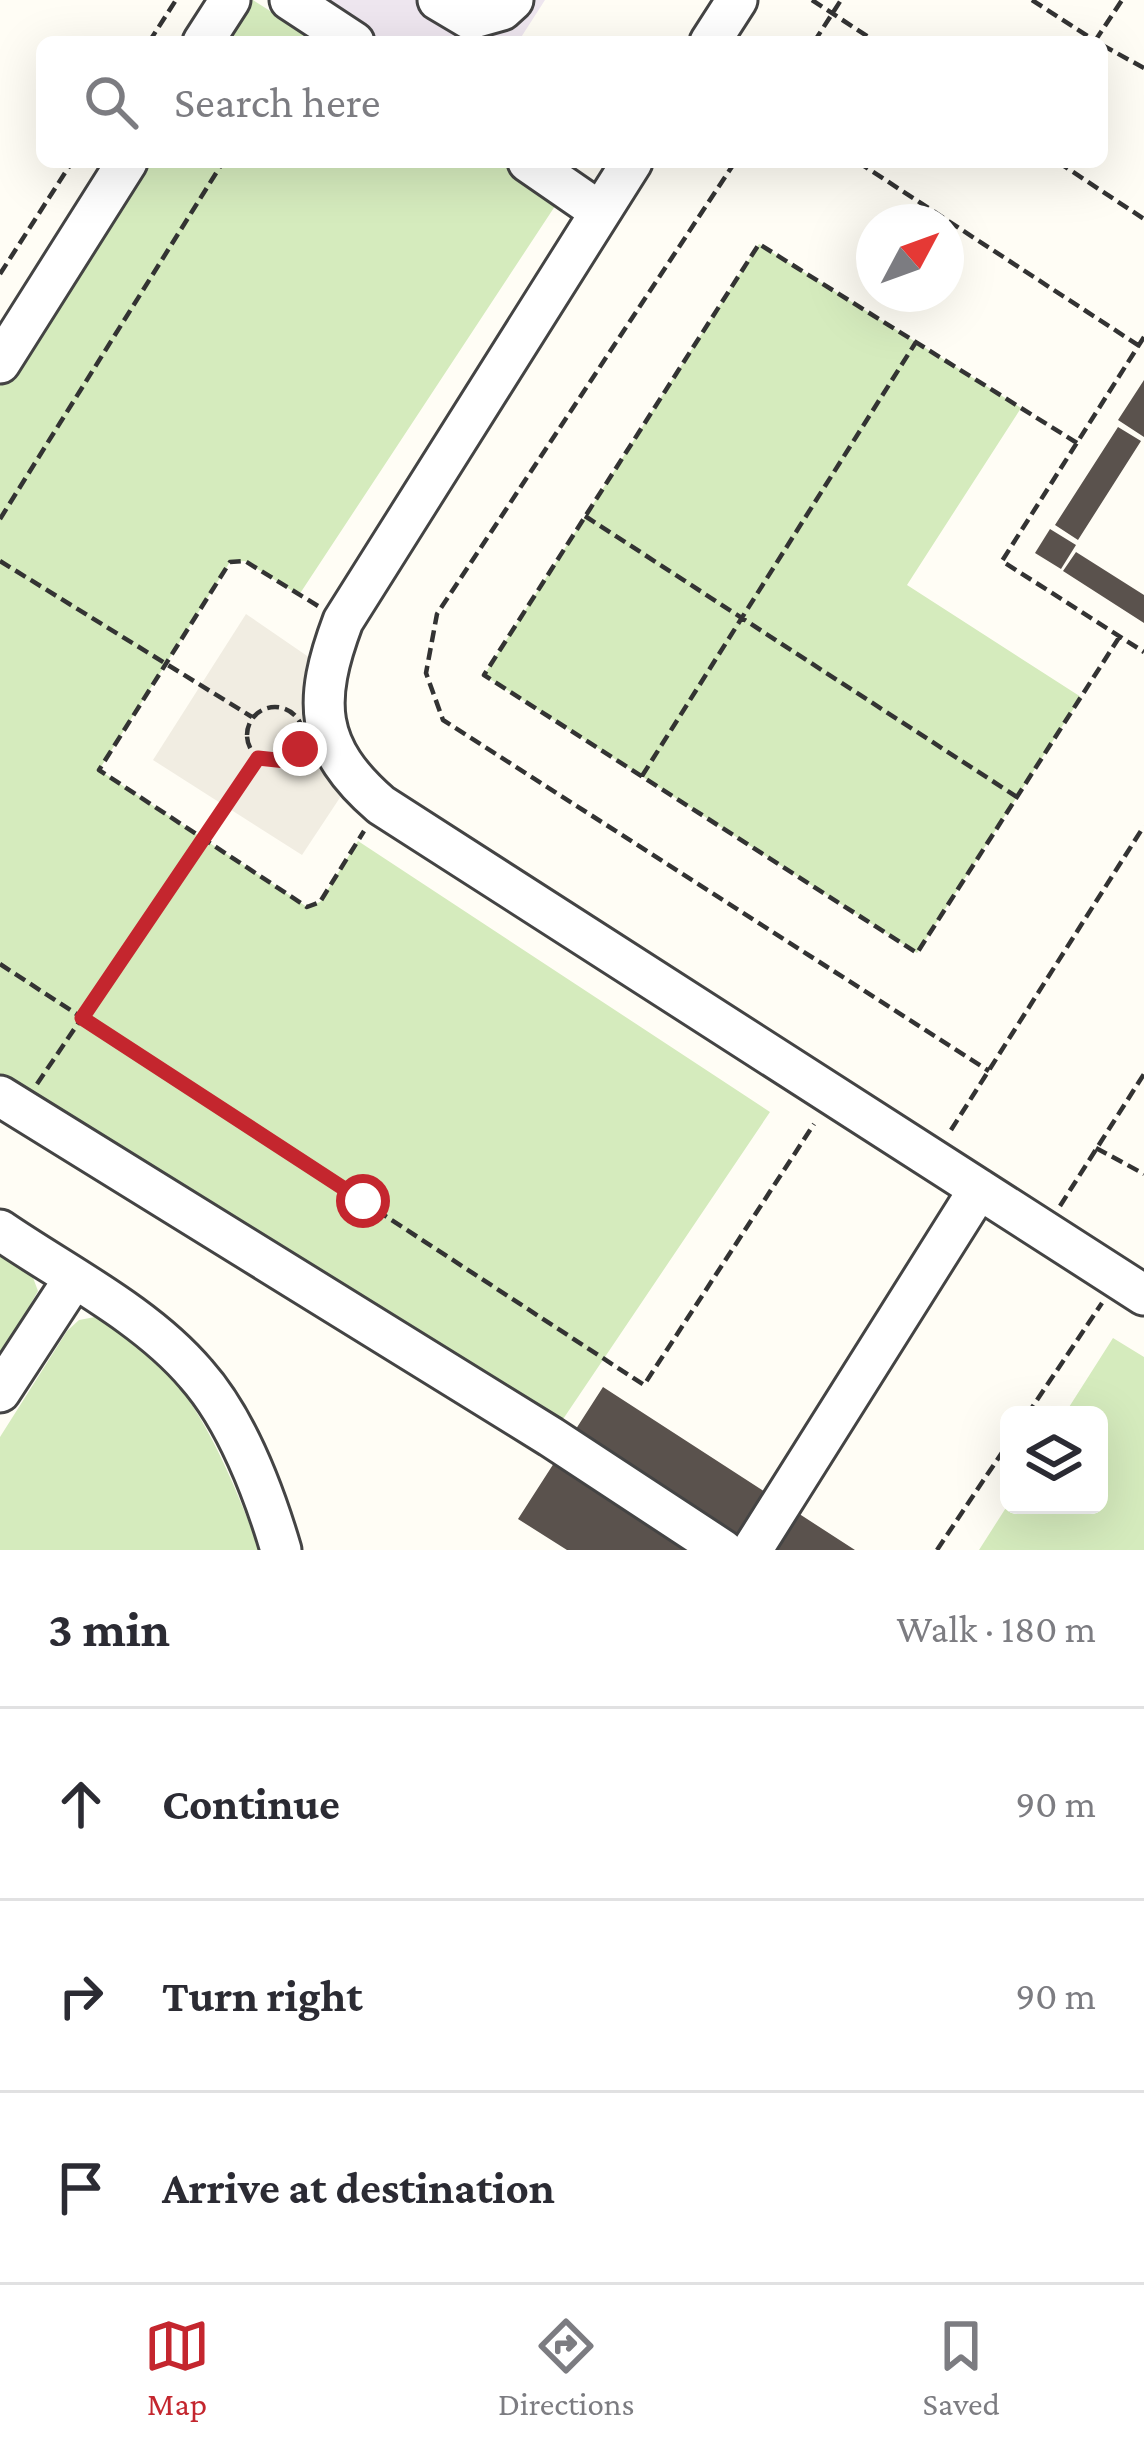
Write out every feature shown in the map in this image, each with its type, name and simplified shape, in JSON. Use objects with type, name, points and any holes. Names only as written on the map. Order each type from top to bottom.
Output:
[{"type":"lane","points":[[207,36],[230,0]]},
{"type":"lane","points":[[290,0],[345,36]]},
{"type":"lane","points":[[438,0],[470,19],[502,10],[513,0]]},
{"type":"lane","points":[[714,36],[737,0]]},
{"type":"lane","points":[[0,363],[123,168]]},
{"type":"lane","points":[[537,168],[599,212]]},
{"type":"lane","points":[[628,168],[344,621],[326,667],[324,719],[344,773],[380,805],[1131,1286]]},
{"type":"lane","points":[[10,1102],[551,1437],[723,1550]]},
{"type":"lane","points":[[752,1550],[979,1190]]},
{"type":"lane","points":[[0,1230],[166,1344],[197,1375],[225,1415],[281,1550]]},
{"type":"lane","points":[[0,1392],[74,1280]]},
{"type":"path","points":[[153,36],[176,0]]},
{"type":"path","points":[[812,0],[867,36]]},
{"type":"path","points":[[818,36],[841,0]]},
{"type":"path","points":[[1031,0],[1088,36]]},
{"type":"path","points":[[1101,36],[1122,0]]},
{"type":"path","points":[[1108,48],[1144,68]]},
{"type":"path","points":[[0,274],[68,168]]},
{"type":"path","points":[[0,519],[219,168]]},
{"type":"path","points":[[731,168],[437,614],[426,673],[443,720],[989,1071]]},
{"type":"path","points":[[867,168],[1141,347]]},
{"type":"path","points":[[1067,168],[1144,219]]},
{"type":"path","points":[[1077,443],[759,244],[484,675],[917,952],[1120,636]]},
{"type":"path","points":[[1144,337],[1002,561],[1144,652]]},
{"type":"path","points":[[642,776],[916,342]]},
{"type":"path","points":[[585,516],[1017,797]]},
{"type":"path","points":[[344,621],[234,559],[164,662],[100,770],[312,907],[380,805]]},
{"type":"path","points":[[0,561],[252,717]]},
{"type":"path","points":[[268,707],[286,708],[303,730],[294,757],[276,763],[258,758],[246,734],[252,717],[268,707]]},
{"type":"path","points":[[10,1102],[82,1018],[258,758]]},
{"type":"path","points":[[932,1160],[1144,826]]},
{"type":"path","points":[[0,964],[644,1385],[832,1096]]},
{"type":"path","points":[[1046,1228],[1144,1074]]},
{"type":"path","points":[[1096,1148],[1144,1174]]},
{"type":"path","points":[[1034,1406],[1131,1286]]},
{"type":"path","points":[[937,1550],[1000,1456]]},
{"type":"shaded area","points":[[321,0],[545,0],[522,36],[376,36]]},
{"type":"shaded area","points":[[246,614],[313,660],[343,793],[302,855],[153,760]]},
{"type":"green space","points":[[230,0],[253,0],[310,36],[207,36]]},
{"type":"green space","points":[[123,168],[515,168],[561,197],[299,595],[245,561],[230,562],[99,770],[307,907],[320,902],[358,841],[770,1112],[551,1437],[0,1085],[0,363]]},
{"type":"green space","points":[[759,244],[856,305],[856,312],[868,312],[1021,408],[907,585],[1081,697],[917,953],[484,675]]},
{"type":"green space","points":[[0,1250],[32,1275],[38,1291],[0,1358]]},
{"type":"green space","points":[[95,1317],[127,1334],[178,1385],[217,1449],[260,1550],[0,1550],[0,1437],[67,1331],[79,1320]]},
{"type":"green space","points":[[1113,1338],[1144,1357],[1144,1550],[979,1550],[1002,1514],[1108,1514],[1108,1406],[1070,1406]]},
{"type":"building","points":[[1144,380],[1144,437],[1118,420]]},
{"type":"building","points":[[1118,427],[1141,441],[1078,540],[1055,525]]},
{"type":"building","points":[[1050,529],[1076,545],[1061,569],[1035,553]]},
{"type":"building","points":[[1076,552],[1144,595],[1144,623],[1063,571]]},
{"type":"building","points":[[603,1387],[855,1550],[567,1550],[518,1519]]},
{"type":"route","points":[[300,749],[286,761],[258,758],[82,1018],[363,1201]]}]
